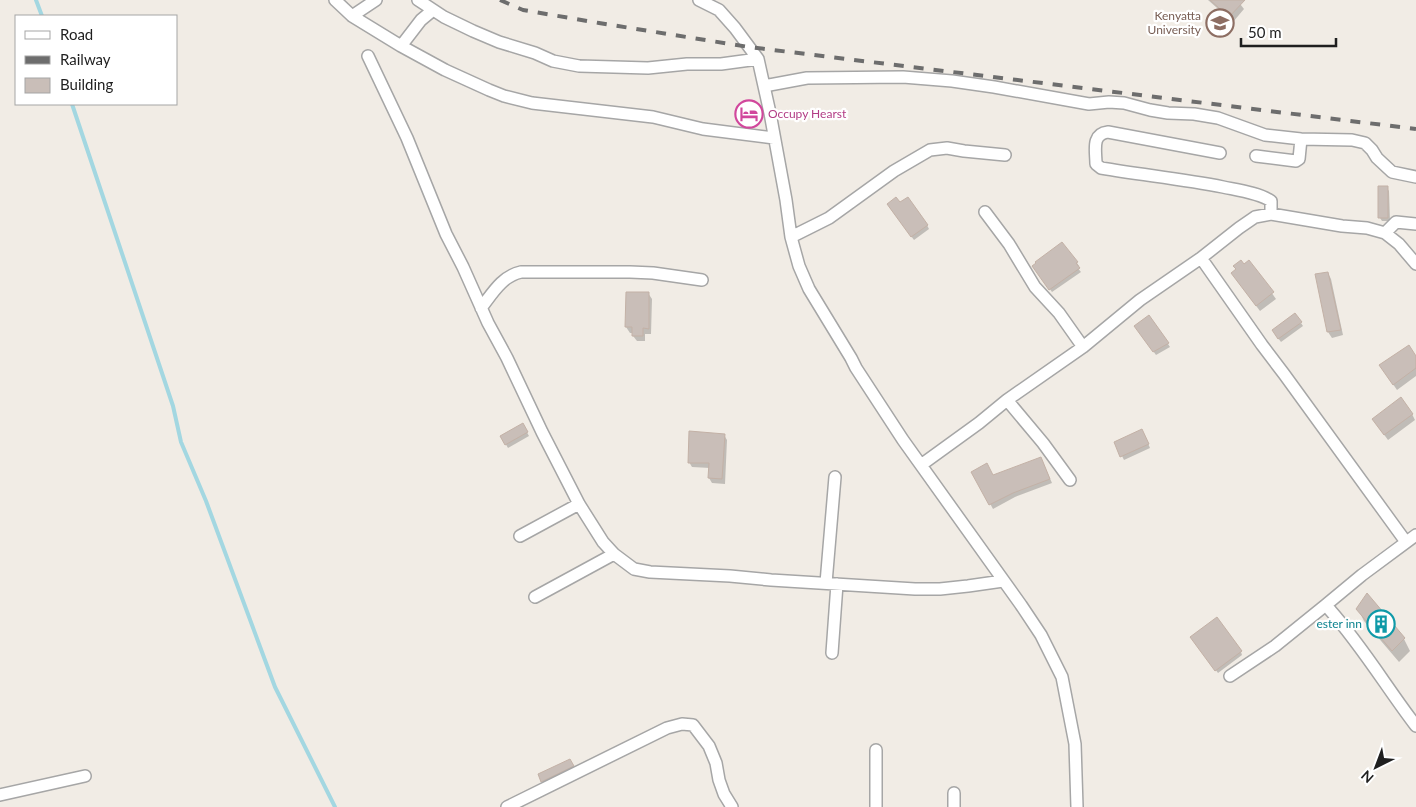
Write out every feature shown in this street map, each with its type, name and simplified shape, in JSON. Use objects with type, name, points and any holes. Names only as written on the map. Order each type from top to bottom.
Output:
[{"type":"street","points":[[335,0],[352,16],[401,46],[445,70],[489,90],[524,101],[653,117],[703,129],[774,138]]},
{"type":"street","points":[[352,16],[376,0]]},
{"type":"street","points":[[418,0],[462,26],[499,42],[535,53],[553,61],[579,66],[648,68],[687,64],[721,64],[758,59]]},
{"type":"street","points":[[699,0],[719,10],[758,59],[786,200],[791,237],[799,266],[809,289],[902,440],[1041,635],[1062,677],[1076,744],[1077,807]]},
{"type":"street","points":[[401,46],[421,20],[433,10]]},
{"type":"street","points":[[368,56],[407,138],[435,209],[542,432],[580,504],[603,542],[614,554],[634,569],[650,572],[915,589],[940,589],[1003,581]]},
{"type":"street","points":[[764,86],[807,78],[903,77],[994,87],[1089,104],[1124,103],[1168,113],[1218,118],[1265,136],[1352,140],[1365,143],[1392,172],[1416,178]]},
{"type":"street","points":[[1220,153],[1108,132],[1101,133],[1096,140],[1096,164],[1101,168],[1244,191],[1271,201],[1271,214]]},
{"type":"street","points":[[1256,156],[1296,161],[1299,159],[1301,139]]},
{"type":"street","points":[[791,237],[829,218],[894,171],[930,150],[947,148],[1005,155]]},
{"type":"street","points":[[985,212],[1009,244],[1036,287],[1059,313],[1083,347]]},
{"type":"street","points":[[921,465],[1007,400],[1083,347],[1140,300],[1201,258],[1255,217],[1271,214],[1342,226],[1367,228],[1385,233],[1399,244],[1416,264]]},
{"type":"street","points":[[1385,233],[1396,222],[1416,224]]},
{"type":"street","points":[[1201,258],[1262,346],[1411,538],[1275,646],[1230,676]]},
{"type":"street","points":[[481,308],[496,288],[512,274],[521,272],[653,273],[702,280]]},
{"type":"street","points":[[1007,400],[1070,480]]},
{"type":"street","points":[[832,653],[831,584],[835,478]]},
{"type":"street","points":[[520,536],[580,504]]},
{"type":"street","points":[[535,597],[614,554]]},
{"type":"street","points":[[1327,604],[1416,726]]},
{"type":"street","points":[[507,807],[667,728],[682,724],[693,725],[709,746],[716,763],[718,780],[732,807]]},
{"type":"street","points":[[876,750],[876,807]]},
{"type":"street","points":[[0,795],[85,776]]},
{"type":"street","points":[[954,793],[954,807]]},
{"type":"building","points":[[1210,0],[1245,0],[1229,17]]},
{"type":"building","points":[[1378,186],[1388,186],[1388,218],[1378,218]]},
{"type":"building","points":[[896,197],[900,202],[908,197],[928,225],[911,237],[887,204]]},
{"type":"building","points":[[1062,242],[1078,262],[1076,263],[1080,268],[1049,290],[1032,266]]},
{"type":"building","points":[[1241,260],[1244,264],[1249,260],[1274,292],[1256,306],[1231,273],[1236,269],[1233,266]]},
{"type":"building","points":[[1328,272],[1341,330],[1327,332],[1315,274]]},
{"type":"building","points":[[626,292],[649,292],[649,329],[643,328],[643,336],[632,336],[632,327],[625,327]]},
{"type":"building","points":[[1295,313],[1302,322],[1278,339],[1272,330]]},
{"type":"building","points":[[1149,315],[1169,343],[1153,352],[1134,326]]},
{"type":"building","points":[[1409,345],[1416,356],[1416,368],[1393,385],[1379,365]]},
{"type":"building","points":[[1401,397],[1413,414],[1384,435],[1372,419]]},
{"type":"building","points":[[523,423],[528,432],[505,445],[500,436]]},
{"type":"building","points":[[1142,429],[1149,444],[1120,457],[1114,442]]},
{"type":"building","points":[[689,431],[725,434],[722,479],[708,478],[709,463],[688,463]]},
{"type":"building","points":[[1041,457],[1050,479],[1013,493],[989,505],[971,472],[987,463],[993,475]]},
{"type":"building","name":"ester inn","points":[[1367,593],[1405,638],[1392,651],[1356,609]]},
{"type":"building","points":[[1217,617],[1242,651],[1215,671],[1190,637]]},
{"type":"building","points":[[570,759],[574,766],[541,782],[538,774]]},
{"type":"waterway","points":[[36,0],[42,15]]},
{"type":"waterway","points":[[72,105],[173,406],[181,442],[206,501],[275,687],[335,807]]},
{"type":"railway","points":[[500,0],[523,10],[749,47],[1416,129]]},
{"type":"place","name":"Kenyatta University","points":[[1220,23]]},
{"type":"place","name":"Occupy Hearst","points":[[749,114]]},
{"type":"place","name":"ester inn","points":[[1381,624]]}]
